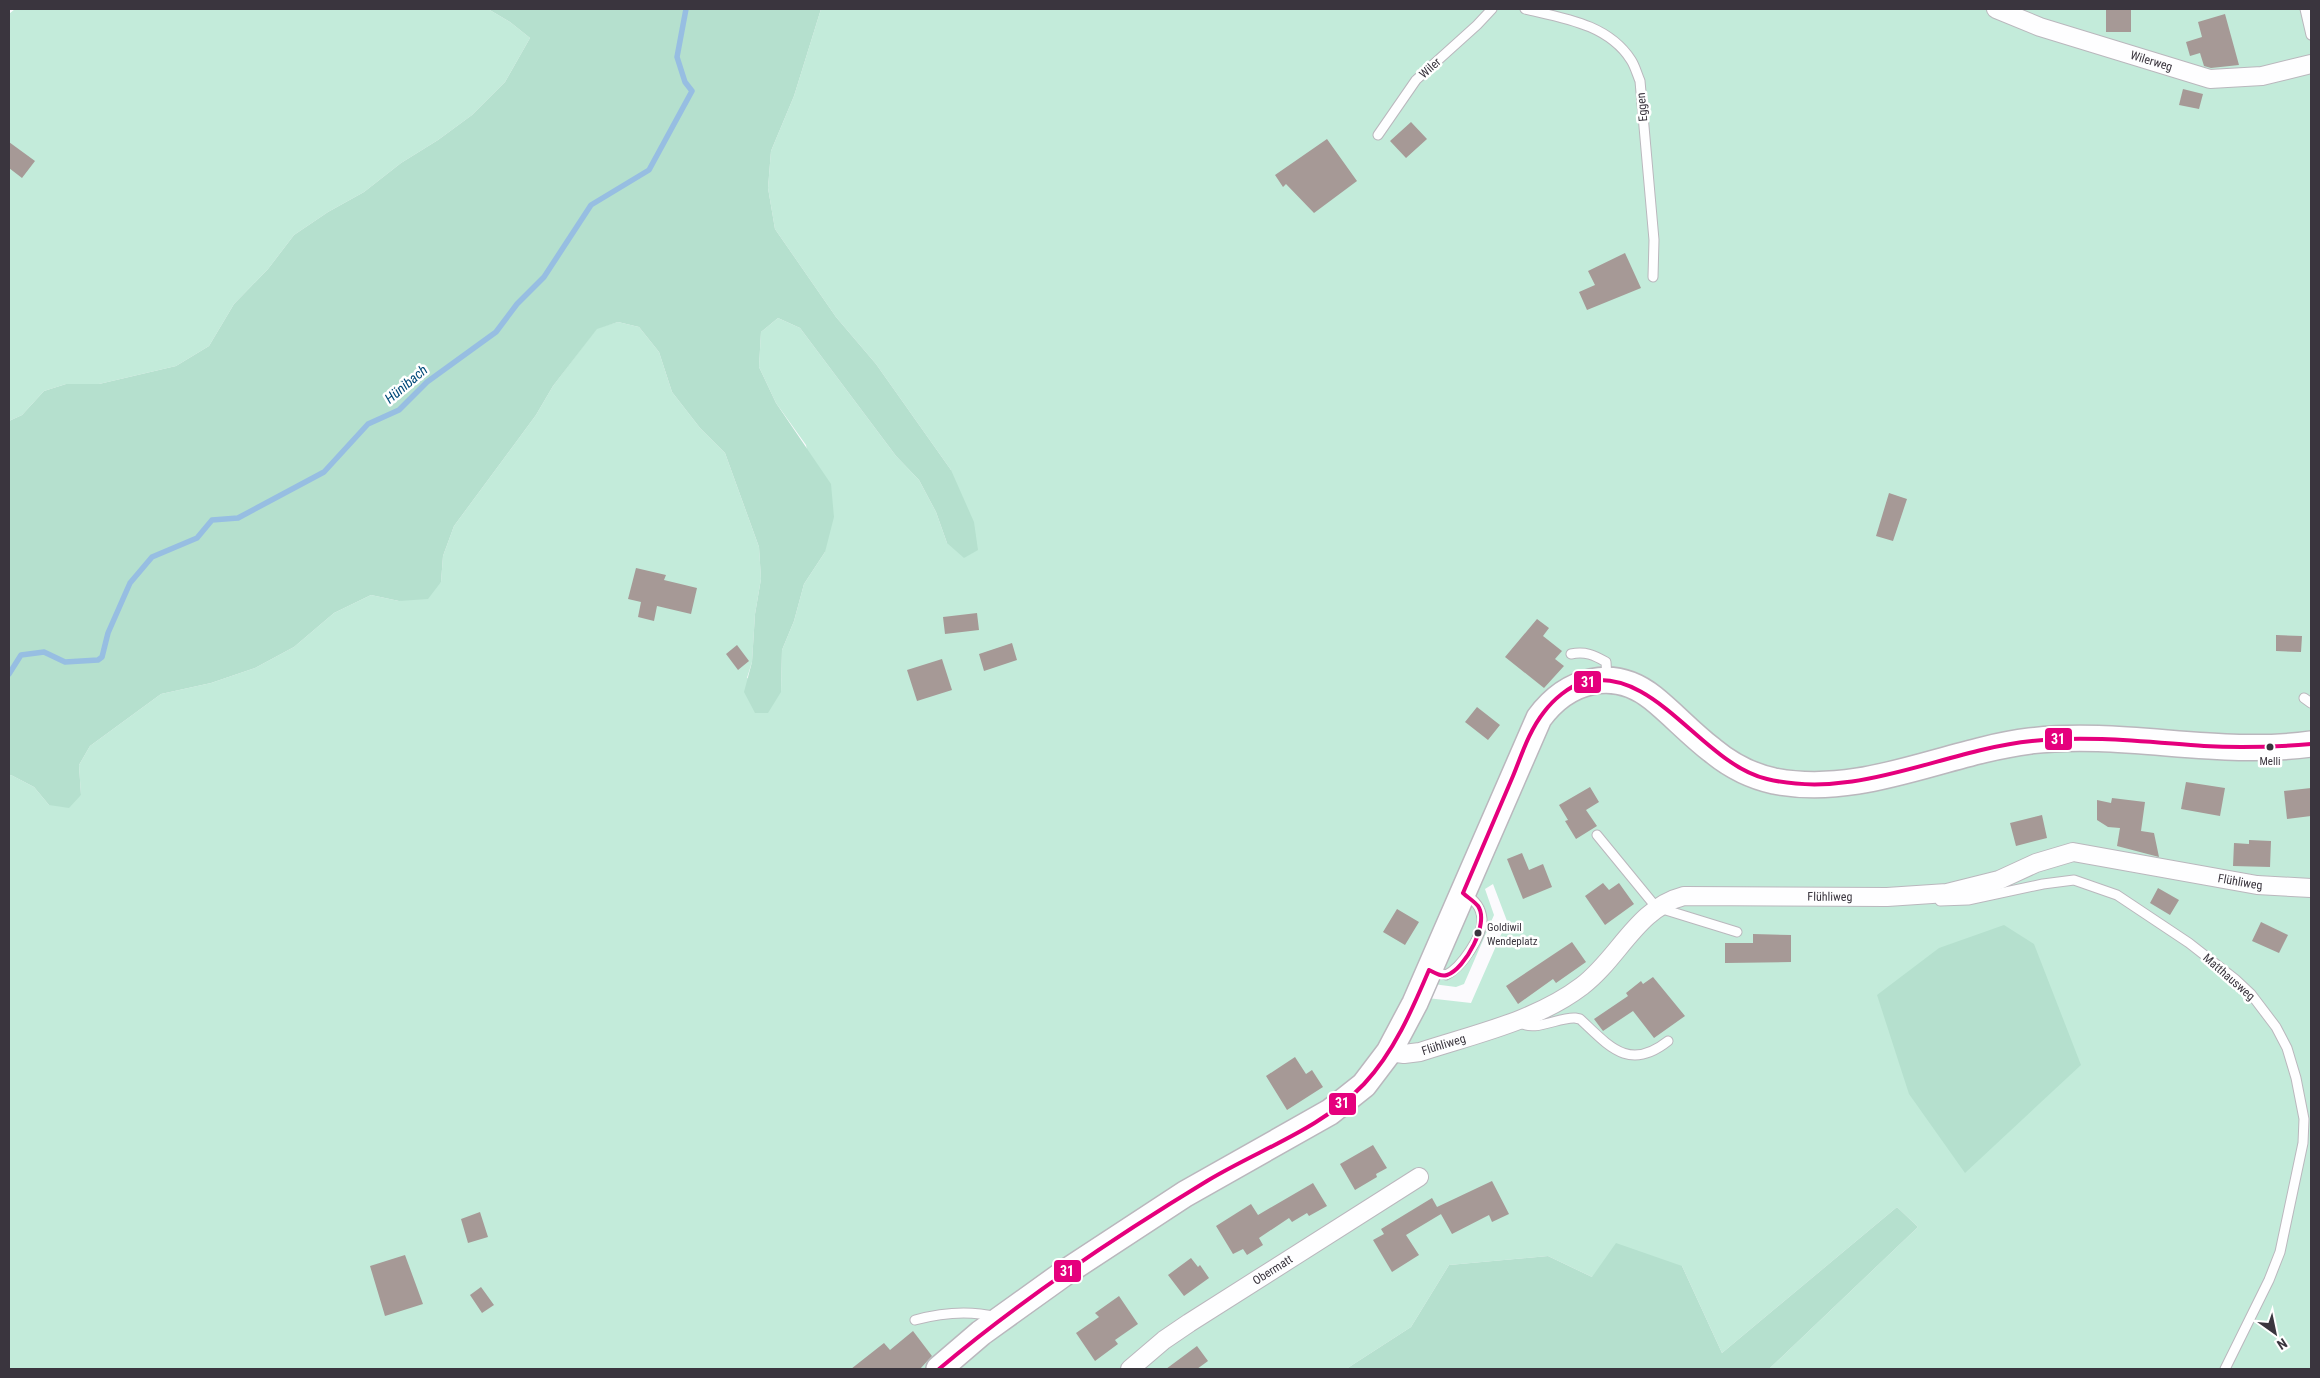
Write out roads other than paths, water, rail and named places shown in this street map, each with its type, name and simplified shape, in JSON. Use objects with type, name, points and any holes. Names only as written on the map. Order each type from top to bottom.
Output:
[{"type":"street","name":"Wilerweg","points":[[1996,9],[2040,27],[2210,79],[2262,76],[2311,64]]},
{"type":"street","points":[[939,1369],[1000,1318],[1066,1272],[1186,1194],[1330,1112],[1364,1085],[1389,1052],[1415,1003],[1539,718],[1554,701],[1585,681],[1607,679],[1620,681],[1652,697],[1710,749],[1729,763],[1763,779],[1790,784],[1817,786],[1849,784],[2031,741],[2092,740],[2247,747],[2311,744]]},
{"type":"street","name":"Flühliweg","points":[[1389,1052],[1404,1054],[1420,1052],[1532,1014],[1583,985],[1656,907],[1675,898],[1695,894],[1922,895],[1961,890],[1999,880],[2036,863],[2073,852],[2257,886],[2311,888]]},
{"type":"street","name":"Obermatt","points":[[1130,1369],[1164,1340],[1189,1323],[1419,1177]]},
{"type":"lane","name":"Wiler","points":[[1378,135],[1416,80],[1492,9]]},
{"type":"lane","name":"Eggen","points":[[1525,9],[1580,22],[1614,39],[1631,60],[1640,81],[1654,240],[1653,277]]},
{"type":"lane","points":[[2305,9],[2311,35]]},
{"type":"lane","points":[[1571,654],[1581,652],[1592,654],[1606,662],[1607,679]]},
{"type":"lane","points":[[1597,835],[1656,907],[1737,932]]},
{"type":"lane","name":"Matthausweg","points":[[1922,895],[1937,901],[1968,900],[2043,884],[2074,880],[2117,895],[2189,943],[2235,979],[2251,994],[2276,1027],[2287,1048],[2296,1078],[2304,1119],[2303,1142],[2291,1211],[2280,1252],[2269,1280],[2225,1369]]},
{"type":"lane","points":[[1517,1020],[1524,1025],[1532,1025],[1574,1018],[1580,1019],[1611,1047],[1634,1056],[1654,1052],[1668,1041]]},
{"type":"lane","points":[[915,1320],[934,1315],[980,1313],[1000,1318]]},
{"type":"waterway","name":"Hünibach","points":[[9,674],[21,655],[44,652],[65,662],[98,660],[102,657],[108,633],[130,583],[152,557],[197,538],[212,520],[238,518],[324,472],[368,424],[399,410],[427,382],[496,332],[517,304],[544,277],[591,205],[649,170],[692,91],[685,82],[677,57],[686,9]]},
{"type":"place","name":"Melli","points":[[2270,747]]},
{"type":"place","name":"Goldiwil Wendeplatz","points":[[1478,933]]}]
